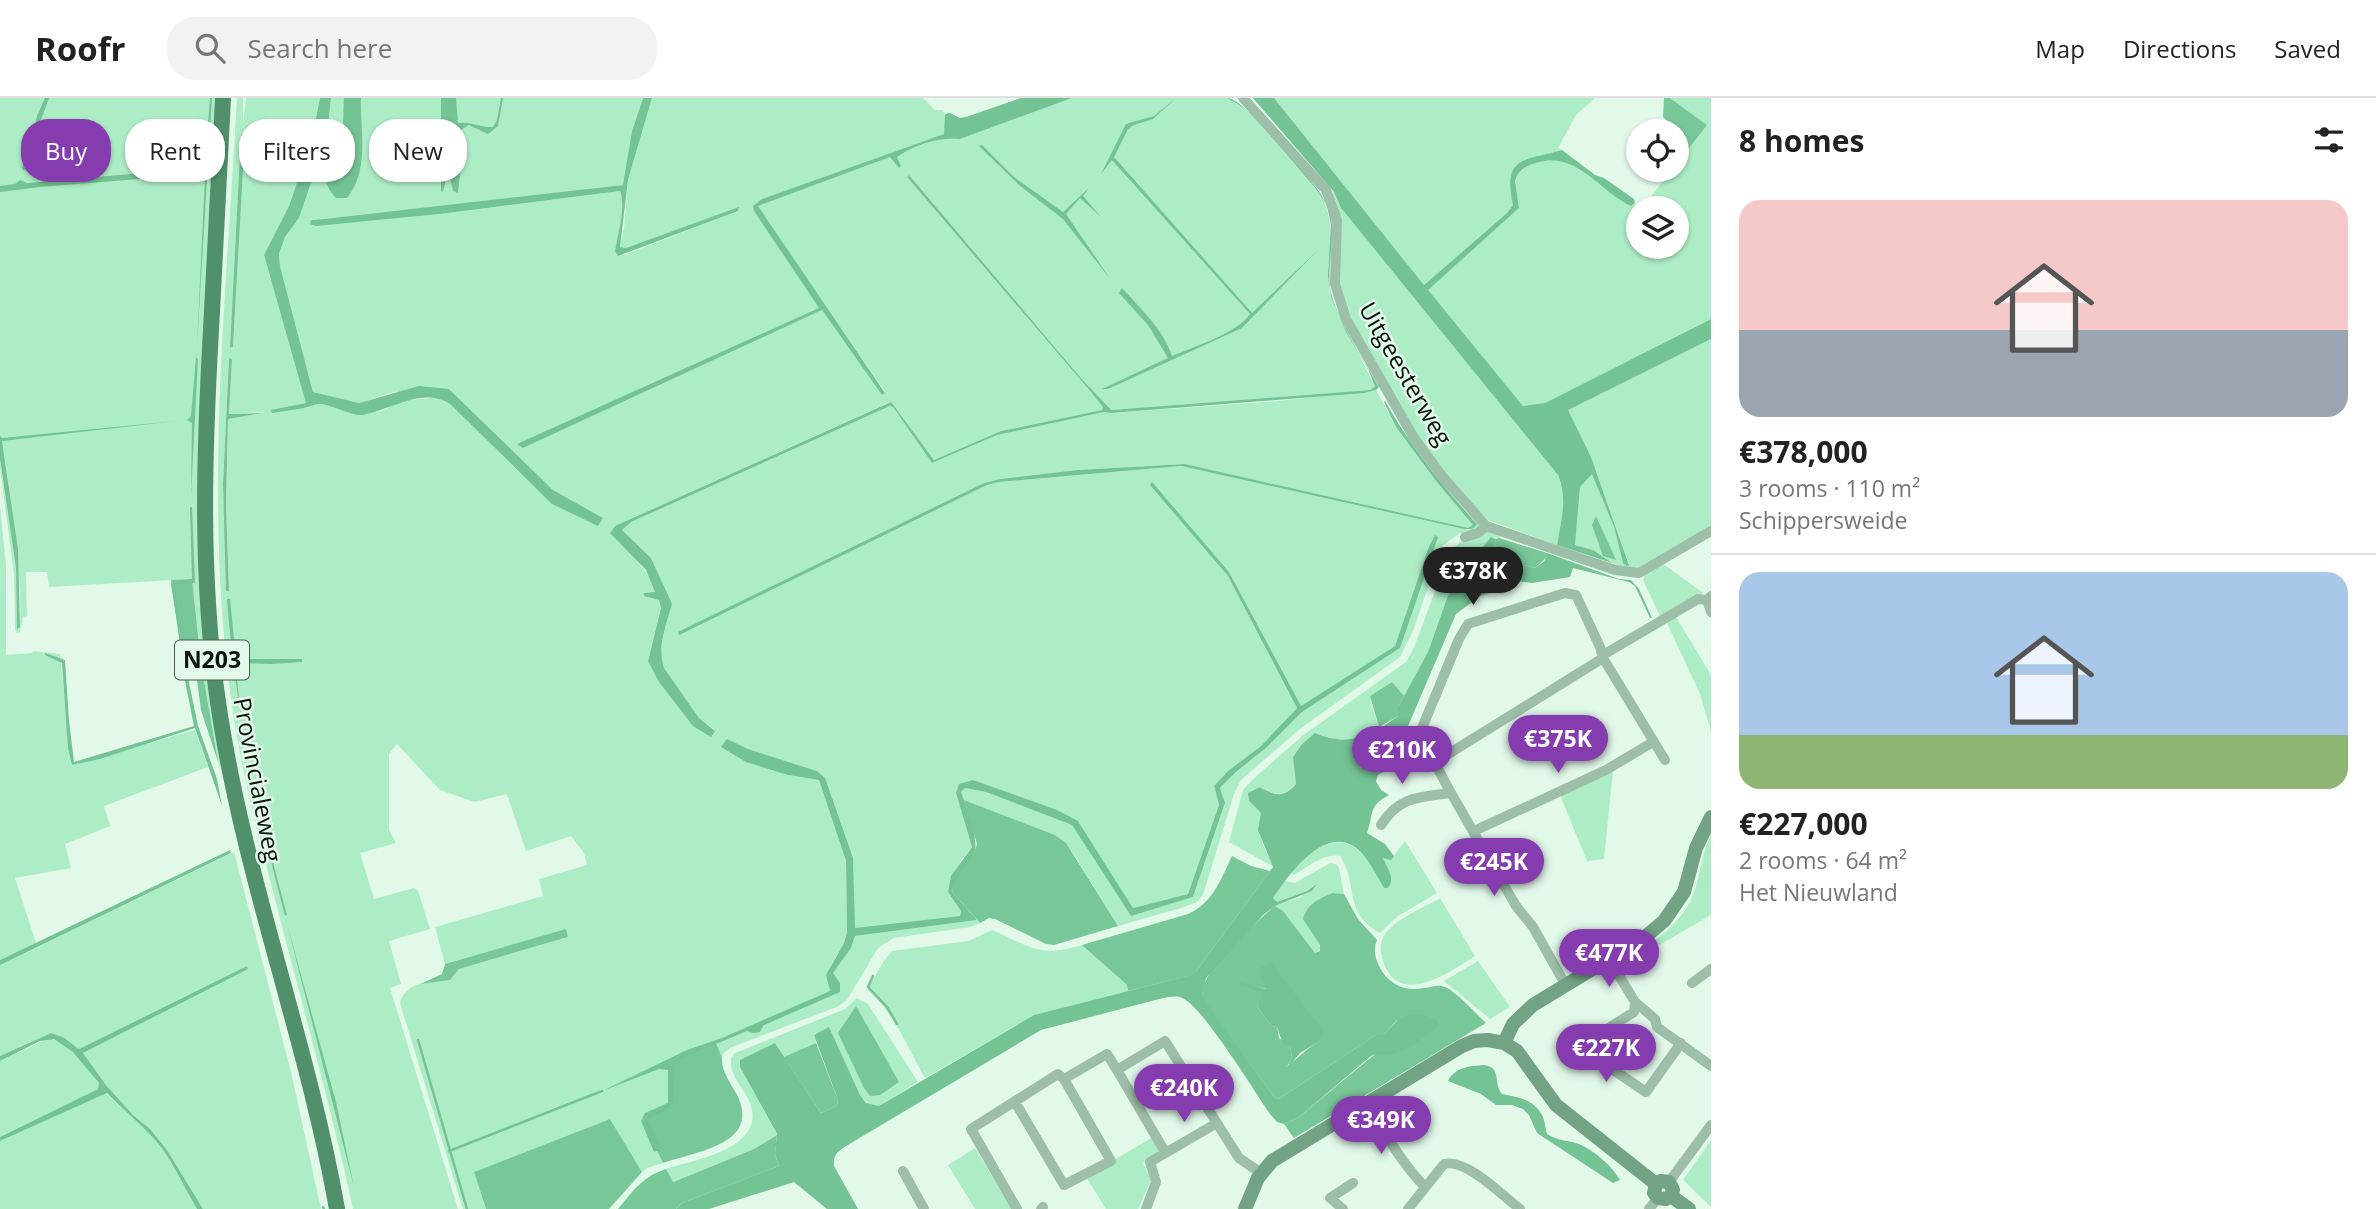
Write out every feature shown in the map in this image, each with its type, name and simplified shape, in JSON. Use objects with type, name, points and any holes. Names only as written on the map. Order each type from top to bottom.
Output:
[{"type":"main road","name":"Provincialeweg","points":[[223,98],[204,454],[205,548],[212,660],[242,831],[316,1115],[337,1209]]},
{"type":"street","name":"Uitgeesterweg","points":[[1244,98],[1326,190],[1337,220],[1335,284],[1346,319],[1414,438],[1442,476],[1486,526],[1615,570],[1639,573],[1711,531]]},
{"type":"street","points":[[1465,537],[1478,533],[1486,526]]},
{"type":"street","points":[[1565,985],[1451,793],[1438,769],[1437,761],[1417,740],[1459,639],[1468,624],[1565,593],[1576,595],[1603,657],[1665,760]]},
{"type":"street","points":[[1437,761],[1698,599],[1709,598],[1711,612]]},
{"type":"street","points":[[1474,831],[1606,770],[1653,741]]},
{"type":"street","points":[[1381,825],[1389,813],[1402,802],[1451,793]]},
{"type":"street","points":[[1504,1043],[1517,1018],[1533,1005],[1651,932],[1675,908],[1687,885],[1699,840],[1711,817]]},
{"type":"street","points":[[1609,959],[1635,1002],[1656,1019],[1657,1027],[1711,1066]]},
{"type":"street","points":[[1692,984],[1711,969]]},
{"type":"street","points":[[1635,1002],[1633,1012],[1588,1041],[1603,1063],[1646,1093],[1681,1043]]},
{"type":"street","points":[[1245,1209],[1261,1173],[1272,1161],[1462,1046],[1482,1040],[1504,1043],[1523,1056],[1550,1098],[1562,1110],[1661,1194],[1689,1209]]},
{"type":"street","points":[[1117,1070],[1165,1041],[1239,1158],[1261,1173]]},
{"type":"street","points":[[1064,1079],[1107,1054],[1165,1152]]},
{"type":"street","points":[[1015,1102],[1064,1185],[1111,1161],[1064,1079],[1058,1074],[971,1129],[1017,1209]]},
{"type":"street","points":[[1367,1104],[1394,1148],[1424,1186]]},
{"type":"street","points":[[1146,1209],[1156,1182],[1150,1162],[1217,1123]]},
{"type":"street","points":[[1661,1194],[1711,1125]]},
{"type":"street","points":[[1408,1209],[1444,1164],[1458,1163],[1520,1209]]},
{"type":"street","points":[[903,1171],[924,1209]]},
{"type":"street","points":[[1343,1209],[1330,1198],[1353,1183]]},
{"type":"shaded area","points":[[0,98],[219,98],[218,119],[125,119],[125,182],[214,182],[203,372],[224,778],[218,762],[201,663],[192,579],[49,587],[47,572],[26,572],[27,616],[23,617],[20,632],[15,630],[14,574],[0,459],[16,568],[17,629],[20,626],[19,577],[7,470],[0,436]]},
{"type":"shaded area","points":[[45,98],[49,98],[41,119],[36,119]]},
{"type":"shaded area","points":[[210,98],[212,98],[211,119],[208,119]]},
{"type":"shaded area","points":[[237,98],[243,98],[243,119],[239,119],[239,173],[230,348],[233,347],[242,182],[297,182],[289,206],[264,255],[307,403],[302,404],[307,408],[315,404],[335,406],[358,415],[382,411],[400,401],[440,397],[517,470],[598,526],[602,518],[553,490],[449,389],[393,392],[359,403],[313,392],[279,254],[285,237],[299,218],[311,182],[355,182],[355,119],[329,119],[331,98],[643,98],[632,131],[624,185],[316,220],[356,222],[440,214],[620,191],[622,213],[615,251],[624,255],[738,211],[739,208],[626,248],[620,247],[628,180],[652,98],[923,98],[935,110],[942,110],[945,114],[945,134],[762,199],[757,206],[890,157],[901,166],[897,157],[911,149],[944,139],[960,139],[1072,98],[1227,98],[1246,109],[1322,197],[1331,230],[1331,297],[1375,387],[1370,390],[1110,410],[909,175],[907,177],[1091,392],[1103,407],[1102,410],[1001,431],[934,460],[890,402],[615,526],[610,533],[642,567],[654,585],[661,607],[648,661],[693,726],[715,730],[699,718],[664,668],[661,659],[662,585],[651,558],[622,530],[631,522],[890,406],[932,463],[997,435],[1104,412],[1279,401],[1376,390],[1396,427],[1436,481],[1474,525],[1468,528],[1185,464],[1078,470],[984,483],[679,633],[987,485],[999,482],[1181,466],[1469,530],[1477,524],[1481,525],[1468,534],[1460,533],[1442,546],[1413,631],[1400,657],[1300,729],[1241,780],[1234,794],[1203,895],[1197,902],[1118,926],[1071,850],[1055,835],[964,800],[961,792],[965,788],[986,792],[1072,825],[1131,916],[1193,897],[1225,804],[1220,788],[1302,712],[1400,648],[1428,550],[1395,646],[1301,707],[1229,572],[1151,485],[1228,576],[1297,708],[1261,746],[1228,771],[1214,786],[1219,805],[1188,894],[1133,908],[1078,821],[973,780],[956,793],[972,847],[961,860],[948,892],[961,911],[960,916],[854,929],[853,858],[817,771],[727,740],[722,747],[788,775],[819,780],[846,861],[847,932],[831,965],[851,948],[855,936],[977,920],[980,923],[970,927],[894,938],[878,948],[847,1000],[837,1007],[732,1047],[722,1058],[716,1044],[668,1107],[643,1120],[663,1163],[642,1172],[610,1119],[474,1172],[486,1209],[463,1209],[400,1003],[407,991],[419,984],[450,980],[459,969],[568,937],[565,930],[445,964],[435,927],[543,896],[539,879],[587,865],[584,853],[571,836],[526,851],[507,794],[475,802],[440,790],[397,744],[389,754],[389,830],[396,843],[360,853],[374,899],[414,888],[418,891],[430,929],[389,941],[401,984],[390,988],[458,1209],[353,1209],[248,790],[234,719],[224,642],[219,565],[219,409]],"holes":[[[757,206],[885,392],[882,395],[822,310],[523,448],[820,308],[754,211]],[[229,358],[232,359],[229,414],[263,413],[228,419],[227,591],[223,484]]]},
{"type":"shaded area","points":[[246,98],[320,98],[316,119],[243,119]]},
{"type":"shaded area","points":[[320,98],[331,98],[329,119],[316,119]]},
{"type":"shaded area","points":[[344,98],[361,98],[359,175],[347,198],[336,198],[326,182],[355,182],[355,119],[343,119]]},
{"type":"shaded area","points":[[441,98],[456,98],[458,119],[441,119]]},
{"type":"shaded area","points":[[503,98],[498,126],[488,134],[467,126],[467,123],[493,127]]},
{"type":"shaded area","points":[[643,98],[652,98],[628,180],[620,247],[626,248],[739,207],[738,211],[618,256],[615,251],[622,212],[620,191],[440,214],[316,226],[310,224],[311,220],[623,185],[632,131]]},
{"type":"shaded area","points":[[1021,98],[1072,98],[960,139],[944,139],[919,146],[897,157],[901,166],[899,168],[890,157],[758,206],[885,393],[882,395],[822,310],[523,448],[517,444],[819,308],[754,211],[753,206],[762,199],[944,134],[945,114],[966,117]]},
{"type":"shaded area","points":[[1176,98],[1153,119],[1128,129],[1114,157],[1252,313],[1317,251],[1242,328],[1108,389],[1102,389],[1168,358],[1148,325],[1119,293],[1122,288],[1157,328],[1172,356],[1226,333],[1250,314],[1112,160],[1101,174],[1126,124],[1154,116]]},
{"type":"shaded area","points":[[1253,98],[1274,98],[1424,285],[1507,213],[1513,205],[1511,177],[1514,169],[1527,159],[1562,150],[1595,175],[1630,196],[1626,196],[1626,203],[1588,175],[1565,163],[1553,160],[1524,168],[1515,181],[1519,208],[1428,290],[1523,406],[1545,403],[1711,319],[1711,339],[1568,410],[1591,457],[1629,565],[1623,563],[1614,527],[1592,474],[1580,487],[1575,545],[1593,550],[1612,563],[1557,545],[1563,501],[1558,475],[1341,208],[1334,192]]},
{"type":"shaded area","points":[[1274,98],[1595,98],[1576,115],[1558,148],[1562,150],[1515,166],[1513,205],[1507,213],[1424,285]]},
{"type":"shaded area","points":[[1664,98],[1670,98],[1707,125],[1689,148],[1689,119],[1663,117]]},
{"type":"shaded area","points":[[1670,98],[1711,98],[1711,319],[1545,403],[1523,406],[1427,290],[1519,208],[1515,182],[1521,171],[1527,166],[1553,160],[1577,168],[1626,203],[1626,259],[1689,259],[1689,196],[1651,196],[1662,182],[1689,182],[1689,148],[1707,125]]},
{"type":"shaded area","points":[[1248,111],[1300,166],[1327,205],[1315,188]]},
{"type":"shaded area","points":[[982,145],[1014,177],[1063,212],[1089,188],[1083,196],[1101,217],[1080,198],[1066,214],[1111,280],[1063,219],[1019,185],[979,146]]},
{"type":"shaded area","points":[[239,173],[239,182],[242,182],[233,347],[230,348]]},
{"type":"shaded area","points":[[125,175],[125,180],[111,181],[111,176]]},
{"type":"shaded area","points":[[909,175],[1111,410],[1370,390],[1375,387],[1337,312],[1379,387],[1376,390],[1104,412],[997,435],[932,463],[890,406],[631,522],[622,530],[651,558],[672,604],[661,652],[664,668],[699,718],[715,731],[711,737],[693,726],[659,682],[648,661],[661,608],[659,600],[644,596],[644,593],[655,592],[646,570],[610,533],[615,526],[891,402],[934,460],[1001,431],[1102,410],[1103,407],[1091,392],[907,177]]},
{"type":"shaded area","points":[[20,180],[27,183],[102,182],[0,192],[0,186],[15,184]]},
{"type":"shaded area","points":[[205,182],[207,182],[197,345]]},
{"type":"shaded area","points":[[297,182],[311,182],[299,218],[285,237],[279,254],[313,392],[359,403],[419,386],[449,389],[553,490],[603,518],[598,526],[552,504],[450,404],[439,399],[406,401],[362,415],[320,404],[272,413],[271,410],[306,403],[264,255],[289,206]]},
{"type":"shaded area","points":[[451,182],[459,182],[458,193],[453,191]]},
{"type":"shaded area","points":[[1334,192],[1341,208],[1558,475],[1563,501],[1557,545],[1488,520],[1456,489],[1413,434],[1345,309],[1337,284],[1331,195]]},
{"type":"shaded area","points":[[1327,205],[1332,222],[1329,276],[1336,308],[1331,297],[1328,276],[1331,225]]},
{"type":"shaded area","points":[[1711,339],[1711,528],[1642,568],[1620,569],[1593,550],[1575,545],[1580,487],[1592,473],[1614,527],[1623,563],[1629,564],[1591,457],[1567,410]]},
{"type":"shaded area","points":[[196,357],[191,495],[192,423],[187,420],[191,416]]},
{"type":"shaded area","points":[[229,358],[232,359],[229,414],[263,413],[228,419],[226,504],[229,591],[226,591],[223,484]]},
{"type":"shaded area","points":[[1385,401],[1428,465],[1477,524],[1475,527],[1464,529],[1181,466],[999,482],[987,485],[679,635],[678,632],[984,483],[1001,479],[1078,470],[1185,464],[1468,528],[1473,525],[1396,427]]},
{"type":"shaded area","points":[[176,421],[2,441],[18,549],[20,627],[17,629],[16,568],[0,459],[0,436],[2,438]]},
{"type":"shaded area","points":[[1152,482],[1229,572],[1301,706],[1395,646],[1428,549],[1435,535],[1438,537],[1400,648],[1302,712],[1220,788],[1225,803],[1193,897],[1131,916],[1072,825],[986,792],[965,788],[961,792],[972,823],[975,848],[971,859],[956,879],[952,892],[977,920],[855,936],[851,948],[833,973],[840,983],[840,992],[764,1025],[760,1032],[747,1031],[675,1061],[673,1103],[668,1109],[648,1119],[662,1149],[654,1152],[641,1121],[645,1113],[668,1103],[668,1070],[659,1069],[602,1091],[687,1050],[722,1038],[830,991],[826,975],[844,943],[847,932],[846,861],[819,780],[788,775],[746,762],[721,747],[727,739],[748,749],[817,771],[825,778],[853,858],[855,928],[960,916],[961,911],[948,892],[951,876],[972,847],[956,793],[959,784],[973,780],[1057,810],[1078,821],[1133,908],[1188,894],[1219,805],[1214,786],[1228,771],[1261,746],[1297,708],[1228,576],[1150,485]]},
{"type":"shaded area","points":[[0,506],[6,565],[6,655],[33,651],[60,654],[72,765],[195,730],[208,767],[104,806],[110,826],[65,844],[71,868],[15,878],[36,943],[0,960]]},
{"type":"shaded area","points":[[190,507],[195,583],[176,584],[175,587],[183,646],[181,648],[171,584],[192,579]]},
{"type":"shaded area","points":[[1596,516],[1616,560],[1603,556],[1592,525]]},
{"type":"shaded area","points":[[1489,529],[1502,535],[1499,538],[1491,537],[1452,584],[1428,652],[1404,696],[1392,682],[1370,702],[1379,727],[1364,736],[1348,739],[1315,733],[1302,744],[1293,757],[1296,784],[1279,794],[1260,787],[1249,801],[1261,813],[1262,843],[1274,867],[1229,842],[1243,790],[1302,736],[1406,662],[1450,551],[1463,540]]},
{"type":"shaded area","points":[[1491,537],[1496,539],[1491,556],[1502,561],[1535,568],[1545,560],[1547,553],[1619,579],[1631,580],[1639,589],[1652,618],[1635,586],[1629,582],[1573,568],[1570,577],[1532,583],[1516,581],[1480,596],[1456,614],[1405,733],[1405,739],[1417,756],[1380,766],[1383,772],[1378,775],[1376,781],[1381,790],[1389,795],[1375,807],[1367,833],[1385,844],[1394,856],[1391,860],[1383,858],[1391,877],[1388,888],[1384,888],[1368,861],[1355,847],[1343,842],[1319,848],[1307,856],[1273,898],[1277,902],[1307,891],[1317,884],[1312,891],[1275,906],[1263,915],[1206,978],[1202,996],[1274,1097],[1279,1099],[1376,1035],[1384,1035],[1402,1018],[1420,1015],[1437,1020],[1439,1026],[1401,1051],[1371,1056],[1299,1117],[1284,1124],[1277,1122],[1270,1114],[1216,1034],[1193,1006],[1179,997],[1163,998],[1041,1030],[843,1148],[835,1156],[834,1166],[858,1209],[827,1209],[794,1182],[709,1209],[676,1209],[682,1203],[779,1166],[775,1154],[777,1134],[740,1067],[740,1060],[775,1043],[821,1113],[837,1106],[838,1100],[814,1035],[829,1027],[860,1095],[866,1103],[879,1106],[1034,1015],[1191,975],[1273,867],[1258,830],[1261,813],[1249,801],[1248,793],[1260,787],[1279,794],[1292,789],[1296,784],[1293,757],[1302,744],[1315,733],[1338,739],[1358,738],[1398,716],[1398,707],[1428,652],[1452,584]]},
{"type":"shaded area","points":[[1496,539],[1547,553],[1547,557],[1535,568],[1496,559],[1491,556]]},
{"type":"shaded area","points":[[1662,563],[1703,593],[1664,617],[1660,616],[1643,580],[1645,575]]},
{"type":"shaded area","points":[[192,579],[201,663],[218,762],[201,710],[195,666],[191,658],[181,651],[171,580]]},
{"type":"shaded area","points":[[227,599],[230,599],[236,659],[302,659],[302,662],[236,664],[243,727],[235,679]]},
{"type":"shaded area","points":[[1676,617],[1711,675],[1711,731],[1700,694],[1667,623]]},
{"type":"shaded area","points":[[45,653],[65,660],[74,762],[194,726],[182,664],[185,663],[198,726],[217,779],[222,806],[195,728],[100,759],[72,765],[68,748],[62,663]]},
{"type":"shaded area","points":[[1392,682],[1404,696],[1398,707],[1398,716],[1379,727],[1370,696]]},
{"type":"shaded area","points":[[251,769],[287,915],[285,916],[265,837]]},
{"type":"shaded area","points":[[1613,771],[1604,859],[1587,861],[1560,795]]},
{"type":"shaded area","points":[[964,800],[1055,835],[1066,843],[1118,926],[1054,945],[1046,944],[995,919],[989,918],[980,923],[952,892],[955,877],[974,853],[977,844]]},
{"type":"shaded area","points":[[1711,834],[1711,915],[1642,955],[1641,952],[1667,931],[1687,907]]},
{"type":"shaded area","points":[[1405,841],[1437,893],[1398,916],[1380,933],[1360,916],[1346,866],[1340,856],[1321,859],[1294,875],[1290,873],[1319,848],[1337,842],[1345,843],[1363,855],[1384,888],[1383,857],[1391,859]]},
{"type":"shaded area","points":[[230,850],[231,853],[0,965],[0,960]]},
{"type":"shaded area","points":[[234,852],[291,1072],[321,1209],[203,1209],[167,1150],[106,1085],[83,1053],[247,969],[247,966],[79,1049],[63,1037],[51,1033],[0,1056],[0,965]]},
{"type":"shaded area","points":[[1232,856],[1251,866],[1270,871],[1192,975],[1128,991],[1127,985],[1082,945],[1197,909],[1215,890]]},
{"type":"shaded area","points":[[1330,863],[1339,868],[1344,894],[1333,893],[1320,950],[1315,953],[1283,911],[1275,906],[1301,897],[1314,886],[1277,902],[1272,898],[1285,881],[1295,883]]},
{"type":"shaded area","points":[[1333,893],[1344,894],[1358,919],[1377,940],[1376,959],[1387,978],[1403,988],[1445,987],[1486,1023],[1294,1138],[1284,1124],[1299,1117],[1375,1054],[1398,1019],[1384,1035],[1376,1035],[1279,1099],[1274,1097],[1202,997],[1203,990],[1211,972],[1227,952],[1275,906],[1283,911],[1315,953],[1320,951],[1320,945],[1303,919],[1319,899]],"holes":[[[1239,983],[1267,989],[1320,1041],[1287,1067],[1292,1057],[1290,1046],[1279,1038],[1277,1027],[1271,1026],[1257,1006],[1263,992]]]},
{"type":"shaded area","points":[[1440,898],[1475,956],[1439,977],[1412,985],[1400,983],[1390,975],[1383,961],[1383,937],[1403,918]]},
{"type":"shaded area","points":[[287,924],[336,1102],[354,1187]]},
{"type":"shaded area","points":[[566,929],[568,937],[459,969],[450,980],[420,984],[442,974],[445,964]]},
{"type":"shaded area","points":[[992,930],[1036,949],[1055,951],[1082,945],[1127,985],[1128,991],[1034,1015],[925,1078],[893,1019],[867,990],[892,951],[969,941]]},
{"type":"shaded area","points":[[1478,961],[1510,1007],[1490,1019],[1444,981]]},
{"type":"shaded area","points":[[1271,962],[1324,1032],[1320,1041],[1300,1053],[1286,1070],[1292,1057],[1290,1046],[1283,1044],[1277,1027],[1271,1026],[1257,1006],[1262,992],[1239,985],[1239,982],[1266,989],[1258,972],[1261,967]]},
{"type":"shaded area","points":[[247,966],[248,969],[83,1053],[106,1085],[167,1150],[203,1209],[197,1209],[161,1147],[107,1093],[0,1141],[0,1137],[98,1089],[99,1083],[73,1052],[54,1039],[40,1041],[0,1061],[0,1056],[51,1033],[63,1037],[79,1049]]},
{"type":"shaded area","points":[[857,998],[868,1004],[918,1082],[879,1106],[873,1105],[860,1095],[829,1028],[814,1035],[816,1043],[784,1057],[775,1044],[740,1060],[740,1067],[777,1135],[754,1149],[672,1182],[666,1169],[722,1151],[745,1135],[751,1124],[750,1104],[731,1066],[731,1058],[735,1053],[845,1009]]},
{"type":"shaded area","points":[[856,1006],[899,1082],[880,1095],[870,1096],[864,1088],[838,1033]]},
{"type":"shaded area","points":[[47,1039],[63,1043],[70,1048],[99,1083],[98,1089],[0,1137],[0,1061]]},
{"type":"shaded area","points":[[716,1043],[724,1072],[742,1110],[741,1124],[734,1134],[722,1143],[663,1163],[642,1119],[668,1106],[670,1062]]},
{"type":"shaded area","points":[[816,1043],[838,1100],[837,1106],[821,1113],[784,1057]]},
{"type":"shaded area","points":[[1490,1066],[1495,1072],[1502,1094],[1525,1100],[1540,1111],[1547,1134],[1579,1144],[1591,1151],[1608,1164],[1620,1180],[1613,1183],[1537,1133],[1529,1115],[1523,1109],[1512,1105],[1496,1105],[1481,1094],[1448,1081],[1459,1070]]},
{"type":"shaded area","points":[[106,1093],[161,1147],[197,1209],[0,1209],[0,1141]]},
{"type":"shaded area","points":[[610,1119],[642,1172],[609,1209],[486,1209],[474,1172]]},
{"type":"shaded area","points":[[777,1135],[775,1154],[779,1166],[682,1203],[676,1209],[618,1209],[639,1185],[658,1172],[666,1169],[673,1182],[754,1149]]},
{"type":"shaded area","points":[[1151,1138],[1160,1152],[1143,1163],[1151,1180],[1138,1209],[1106,1209],[1086,1177]]},
{"type":"shaded area","points":[[1711,1140],[1711,1207],[1683,1180]]},
{"type":"shaded area","points":[[975,1148],[1012,1209],[975,1209],[948,1165]]},
{"type":"waterway","points":[[873,976],[868,987],[887,1007],[897,1024]]},
{"type":"waterway","points":[[418,1040],[467,1209]]},
{"type":"waterway","points":[[449,1151],[602,1091]]}]
